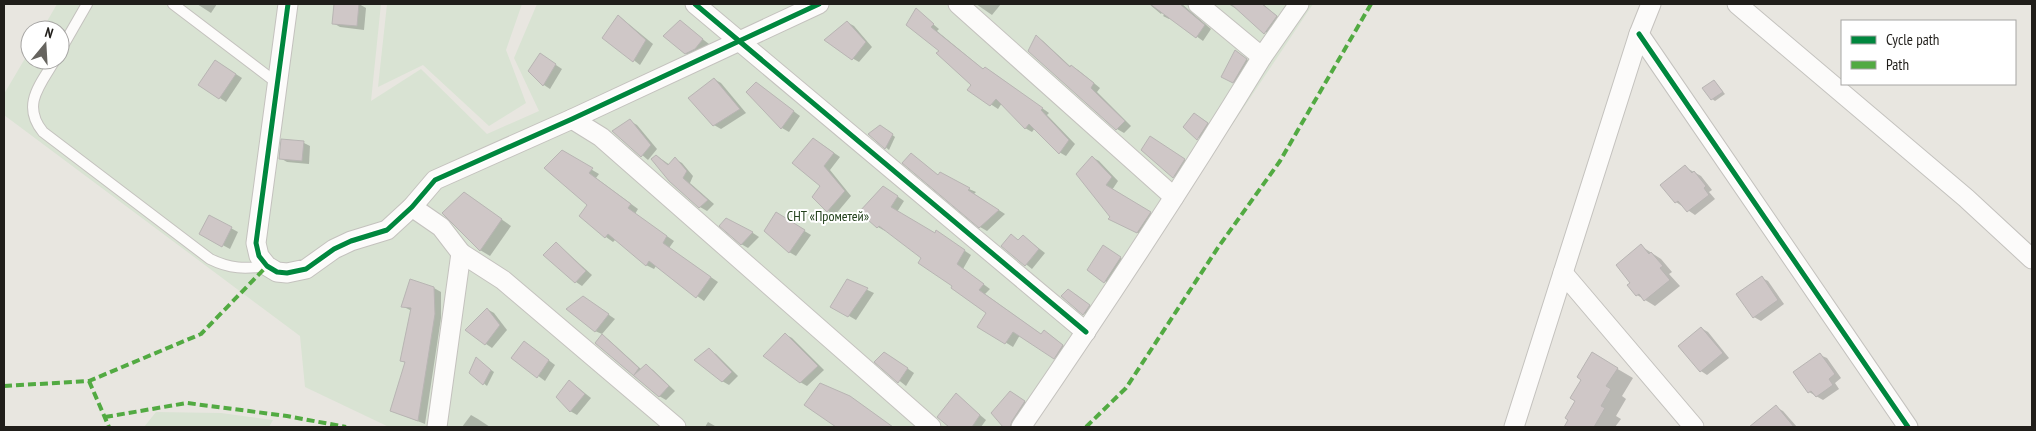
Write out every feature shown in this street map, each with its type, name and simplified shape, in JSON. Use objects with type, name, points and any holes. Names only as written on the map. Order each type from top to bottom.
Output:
[{"type":"street","points":[[288,4],[256,243],[259,256],[267,266],[277,272],[287,273],[306,269],[334,249],[351,241],[387,230],[412,207],[435,180],[820,4]]},
{"type":"street","points":[[695,4],[1086,332]]},
{"type":"street","points":[[958,4],[1174,197]]},
{"type":"street","points":[[1198,4],[1262,57]]},
{"type":"street","points":[[1021,427],[1086,332],[1262,57],[1299,4]]},
{"type":"street","points":[[1514,427],[1639,34],[1651,4]]},
{"type":"street","points":[[1737,4],[1966,198],[2032,259]]},
{"type":"street","points":[[1639,34],[1908,427]]},
{"type":"street","points":[[572,119],[601,137],[931,427]]},
{"type":"street","points":[[412,207],[441,227],[460,253],[504,280],[676,427]]},
{"type":"street","points":[[437,427],[460,253]]},
{"type":"street","points":[[1563,273],[1694,427]]},
{"type":"lane","points":[[70,34],[87,4]]},
{"type":"lane","points":[[174,4],[277,83]]},
{"type":"lane","points":[[49,70],[33,99],[33,117],[43,132],[210,259],[233,268],[247,269],[267,266]]},
{"type":"green space","name":"СНТ «Прометей»","points":[[57,4],[381,4],[371,101],[421,69],[487,134],[539,111],[514,58],[537,4],[1313,4],[1030,427],[389,427],[305,387],[300,336],[4,115],[4,94],[20,67],[20,70],[70,70],[70,20],[48,20]]},
{"type":"green space","points":[[387,4],[522,4],[506,50],[526,103],[489,126],[423,65],[378,87]]},
{"type":"green space","points":[[156,412],[221,413],[273,420],[269,427],[144,427]]},
{"type":"building","points":[[334,4],[359,4],[357,26],[332,24]]},
{"type":"building","points":[[1150,4],[1180,4],[1205,25],[1196,38]]},
{"type":"building","points":[[1231,4],[1262,4],[1277,16],[1264,34]]},
{"type":"building","points":[[916,8],[934,24],[931,27],[983,69],[985,67],[1043,108],[1041,110],[1069,140],[1059,154],[1029,124],[1025,129],[996,99],[990,106],[967,90],[971,85],[936,53],[939,51],[906,25]]},
{"type":"building","points":[[618,15],[646,40],[633,62],[602,38]]},
{"type":"building","points":[[680,20],[703,39],[695,49],[685,54],[663,36]]},
{"type":"building","points":[[847,21],[866,42],[852,60],[824,40]]},
{"type":"building","points":[[1036,35],[1070,67],[1071,65],[1094,83],[1091,88],[1125,121],[1116,130],[1028,51]]},
{"type":"building","points":[[1235,50],[1247,59],[1233,83],[1221,77]]},
{"type":"building","points":[[540,53],[556,64],[543,86],[528,71]]},
{"type":"building","points":[[215,60],[236,74],[219,99],[198,85]]},
{"type":"building","points":[[714,78],[740,109],[713,126],[688,98]]},
{"type":"building","points":[[1714,80],[1723,92],[1711,100],[1702,88]]},
{"type":"building","points":[[756,82],[794,111],[781,129],[746,92]]},
{"type":"building","points":[[1194,113],[1208,123],[1197,140],[1183,127]]},
{"type":"building","points":[[630,119],[651,145],[641,157],[612,131]]},
{"type":"building","points":[[880,125],[893,134],[885,149],[868,134]]},
{"type":"building","points":[[1150,136],[1185,159],[1173,178],[1141,150]]},
{"type":"building","points":[[813,138],[834,153],[824,166],[845,191],[827,212],[812,197],[820,186],[792,163]]},
{"type":"building","points":[[281,139],[304,141],[302,161],[279,159]]},
{"type":"building","points":[[562,150],[593,168],[589,173],[631,204],[628,208],[667,236],[663,243],[711,277],[696,298],[649,261],[646,266],[608,234],[605,238],[579,216],[587,205],[544,168]]},
{"type":"building","points":[[911,153],[938,175],[940,172],[970,188],[968,190],[999,210],[979,228],[902,163]]},
{"type":"building","points":[[656,155],[668,165],[675,157],[687,171],[683,178],[708,200],[699,208],[669,181],[651,159]]},
{"type":"building","points":[[1092,156],[1112,177],[1106,185],[1151,212],[1137,233],[1108,219],[1110,217],[1076,174]]},
{"type":"building","points":[[1685,165],[1692,173],[1694,171],[1706,186],[1704,188],[1709,195],[1687,212],[1678,201],[1675,203],[1660,185]]},
{"type":"building","points":[[883,186],[898,196],[891,207],[935,233],[936,230],[965,250],[957,264],[984,284],[979,290],[1041,334],[1044,330],[1063,345],[1054,359],[1013,332],[1005,344],[977,327],[986,313],[951,288],[952,286],[918,263],[921,258],[879,226],[877,228],[859,212]]},
{"type":"building","points":[[464,192],[502,219],[480,251],[442,213]]},
{"type":"building","points":[[776,212],[805,230],[789,253],[764,231]]},
{"type":"building","points":[[209,215],[232,227],[222,247],[199,234]]},
{"type":"building","points":[[726,218],[753,232],[741,245],[719,226]]},
{"type":"building","points":[[1011,234],[1018,240],[1023,235],[1039,249],[1025,266],[1001,246]]},
{"type":"building","points":[[556,242],[586,271],[575,283],[543,255]]},
{"type":"building","points":[[1641,244],[1663,266],[1660,268],[1670,280],[1644,301],[1639,294],[1636,296],[1627,285],[1630,283],[1616,265]]},
{"type":"building","points":[[1103,245],[1121,257],[1104,283],[1087,270]]},
{"type":"building","points":[[1762,276],[1778,300],[1753,318],[1736,294]]},
{"type":"building","points":[[410,279],[434,287],[435,314],[418,421],[390,411],[405,362],[400,361],[411,308],[401,307]]},
{"type":"building","points":[[847,279],[868,288],[848,317],[830,307]]},
{"type":"building","points":[[1068,289],[1090,305],[1083,315],[1061,296]]},
{"type":"building","points":[[583,296],[609,314],[595,332],[566,309]]},
{"type":"building","points":[[487,308],[500,325],[485,345],[465,330]]},
{"type":"building","points":[[1701,327],[1723,353],[1700,372],[1678,346]]},
{"type":"building","points":[[785,333],[818,366],[800,383],[763,356]]},
{"type":"building","points":[[602,334],[639,368],[634,375],[646,364],[669,386],[659,397],[595,343]]},
{"type":"building","points":[[524,341],[549,360],[537,378],[511,358]]},
{"type":"building","points":[[709,348],[732,372],[722,382],[694,360]]},
{"type":"building","points":[[884,352],[908,368],[898,383],[874,362]]},
{"type":"building","points":[[1592,352],[1618,368],[1606,386],[1611,389],[1601,406],[1605,408],[1594,427],[1564,427],[1568,420],[1565,418],[1575,401],[1570,398],[1581,380],[1577,377]]},
{"type":"building","points":[[1820,353],[1835,374],[1829,379],[1833,385],[1816,397],[1811,391],[1808,393],[1793,372]]},
{"type":"building","points":[[476,357],[491,370],[483,385],[469,373]]},
{"type":"building","points":[[569,380],[585,394],[570,412],[556,397]]},
{"type":"building","points":[[820,383],[850,396],[893,427],[836,427],[804,405]]},
{"type":"building","points":[[1010,391],[1025,401],[1010,427],[1003,427],[991,413]]},
{"type":"building","points":[[956,393],[980,415],[972,427],[949,427],[937,417]]},
{"type":"building","points":[[1776,405],[1794,427],[1749,427]]},
{"type":"marked path","points":[[1086,427],[1126,388],[1219,246],[1280,161],[1371,4]]},
{"type":"marked path","points":[[4,386],[89,381],[201,334],[267,266]]},
{"type":"marked path","points":[[89,381],[109,427]]},
{"type":"marked path","points":[[105,417],[187,403],[287,416],[346,427]]},
{"type":"cycle path","points":[[288,4],[256,243],[259,256],[267,266],[277,272],[287,273],[306,269],[334,249],[351,241],[387,230],[412,207],[435,180],[572,119],[819,4]]},
{"type":"cycle path","points":[[695,4],[1086,332]]},
{"type":"cycle path","points":[[1639,34],[1908,427]]}]
